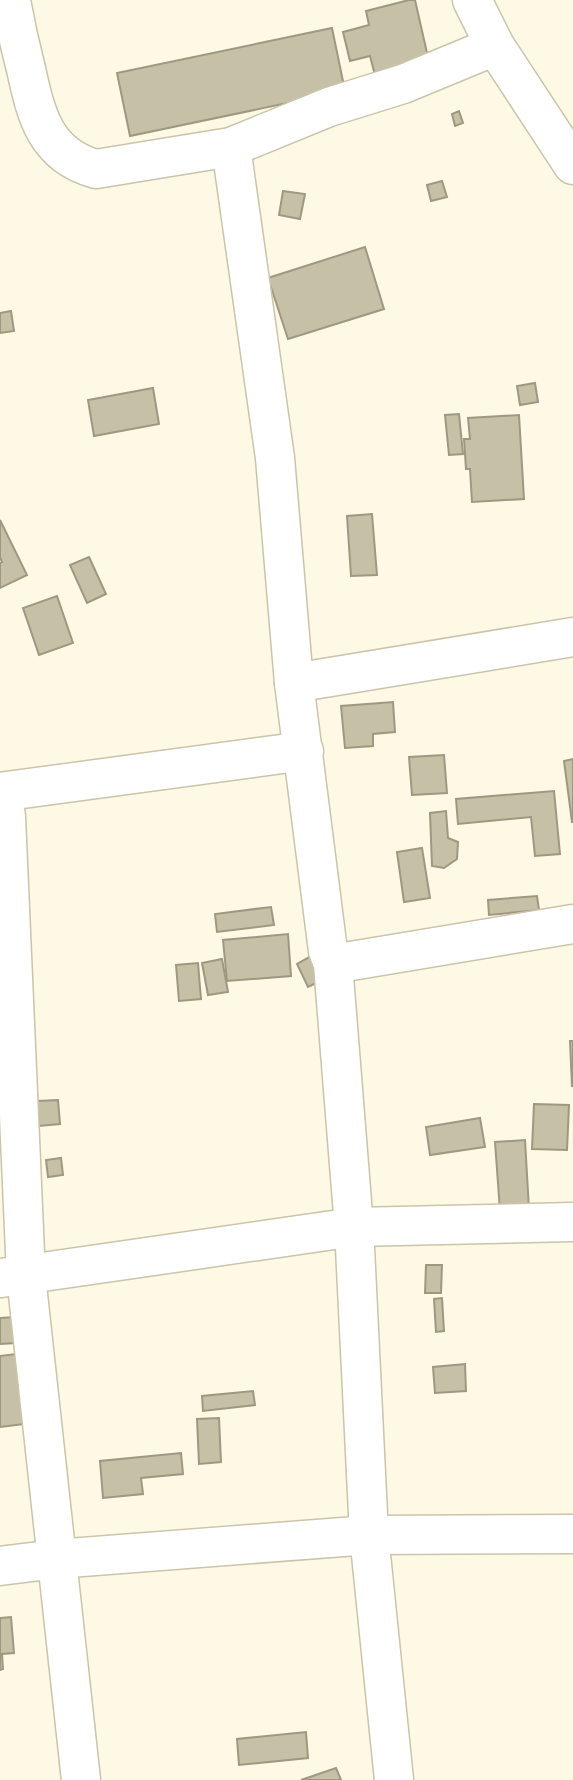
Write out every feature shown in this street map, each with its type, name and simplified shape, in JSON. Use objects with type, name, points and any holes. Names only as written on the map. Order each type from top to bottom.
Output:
[{"type":"street","points":[[11,0],[36,115],[63,154],[79,164],[96,169],[232,146],[329,107],[403,84],[495,46]]},
{"type":"street","points":[[472,0],[495,46],[573,165]]},
{"type":"street","points":[[232,146],[275,458],[294,682],[328,951],[333,964],[354,1227],[369,1535],[394,1780]]},
{"type":"street","points":[[294,682],[573,637]]},
{"type":"street","points":[[81,1780],[56,1559],[13,1277],[6,817],[1,792],[304,751]]},
{"type":"street","points":[[333,964],[573,924]]},
{"type":"street","points":[[13,1277],[354,1227],[573,1222]]},
{"type":"street","points":[[0,1566],[56,1559],[369,1535],[573,1534]]},
{"type":"building","points":[[415,0],[430,66],[376,79],[370,56],[350,61],[343,32],[369,25],[366,11]]},
{"type":"building","points":[[332,28],[345,91],[130,136],[117,73]]},
{"type":"building","points":[[459,111],[463,123],[455,126],[452,114]]},
{"type":"building","points":[[442,181],[447,197],[431,201],[427,185]]},
{"type":"building","points":[[283,191],[305,194],[300,219],[279,215]]},
{"type":"building","points":[[365,247],[384,309],[288,339],[268,278]]},
{"type":"building","points":[[11,311],[14,331],[0,333],[0,313]]},
{"type":"building","points":[[535,383],[538,402],[520,405],[517,386]]},
{"type":"building","points":[[153,388],[159,424],[94,436],[88,400]]},
{"type":"building","points":[[459,414],[463,454],[449,455],[445,415]]},
{"type":"building","points":[[519,415],[524,499],[472,502],[470,469],[466,469],[464,439],[470,439],[468,418]]},
{"type":"building","points":[[372,514],[377,575],[351,576],[347,516]]},
{"type":"building","points":[[0,520],[27,575],[0,588],[2,562]]},
{"type":"building","points":[[89,557],[106,594],[87,603],[70,565]]},
{"type":"building","points":[[57,596],[73,643],[39,655],[23,608]]},
{"type":"building","points":[[393,702],[395,732],[373,734],[373,746],[345,748],[341,706]]},
{"type":"building","points":[[444,755],[447,793],[412,795],[409,757]]},
{"type":"building","points":[[573,759],[573,822],[572,822],[564,761]]},
{"type":"building","points":[[554,791],[560,854],[535,856],[531,817],[458,824],[456,799]]},
{"type":"building","points":[[446,811],[448,838],[458,842],[457,859],[444,868],[432,866],[430,813]]},
{"type":"building","points":[[422,848],[430,898],[404,902],[397,852]]},
{"type":"building","points":[[537,896],[539,910],[489,915],[488,900]]},
{"type":"building","points":[[271,907],[274,925],[217,932],[215,914]]},
{"type":"building","points":[[288,934],[291,976],[227,981],[223,940]]},
{"type":"building","points":[[315,954],[327,978],[308,987],[297,964]]},
{"type":"building","points":[[222,959],[228,992],[208,995],[202,963]]},
{"type":"building","points":[[198,963],[201,999],[179,1001],[176,965]]},
{"type":"building","points":[[570,1041],[573,1041],[573,1086],[572,1086]]},
{"type":"building","points":[[58,1100],[60,1124],[39,1126],[37,1101]]},
{"type":"building","points":[[534,1104],[569,1105],[567,1150],[532,1149]]},
{"type":"building","points":[[480,1118],[485,1147],[430,1155],[426,1127]]},
{"type":"building","points":[[525,1140],[529,1209],[500,1211],[495,1142]]},
{"type":"building","points":[[61,1158],[63,1175],[48,1177],[46,1160]]},
{"type":"building","points":[[426,1265],[442,1265],[441,1293],[425,1293]]},
{"type":"building","points":[[442,1298],[444,1331],[436,1332],[434,1299]]},
{"type":"building","points":[[14,1317],[16,1343],[0,1344],[0,1318]]},
{"type":"building","points":[[16,1354],[25,1424],[0,1427],[0,1356]]},
{"type":"building","points":[[465,1364],[466,1391],[435,1393],[433,1367]]},
{"type":"building","points":[[253,1391],[255,1405],[203,1411],[202,1396]]},
{"type":"building","points":[[219,1418],[221,1462],[199,1464],[197,1419]]},
{"type":"building","points":[[181,1453],[183,1474],[141,1478],[143,1494],[103,1498],[100,1461]]},
{"type":"building","points":[[11,1617],[14,1653],[2,1654],[3,1669],[0,1670],[0,1618]]},
{"type":"building","points":[[306,1732],[308,1758],[239,1765],[237,1739]]},
{"type":"building","points":[[336,1768],[341,1780],[301,1780]]}]
